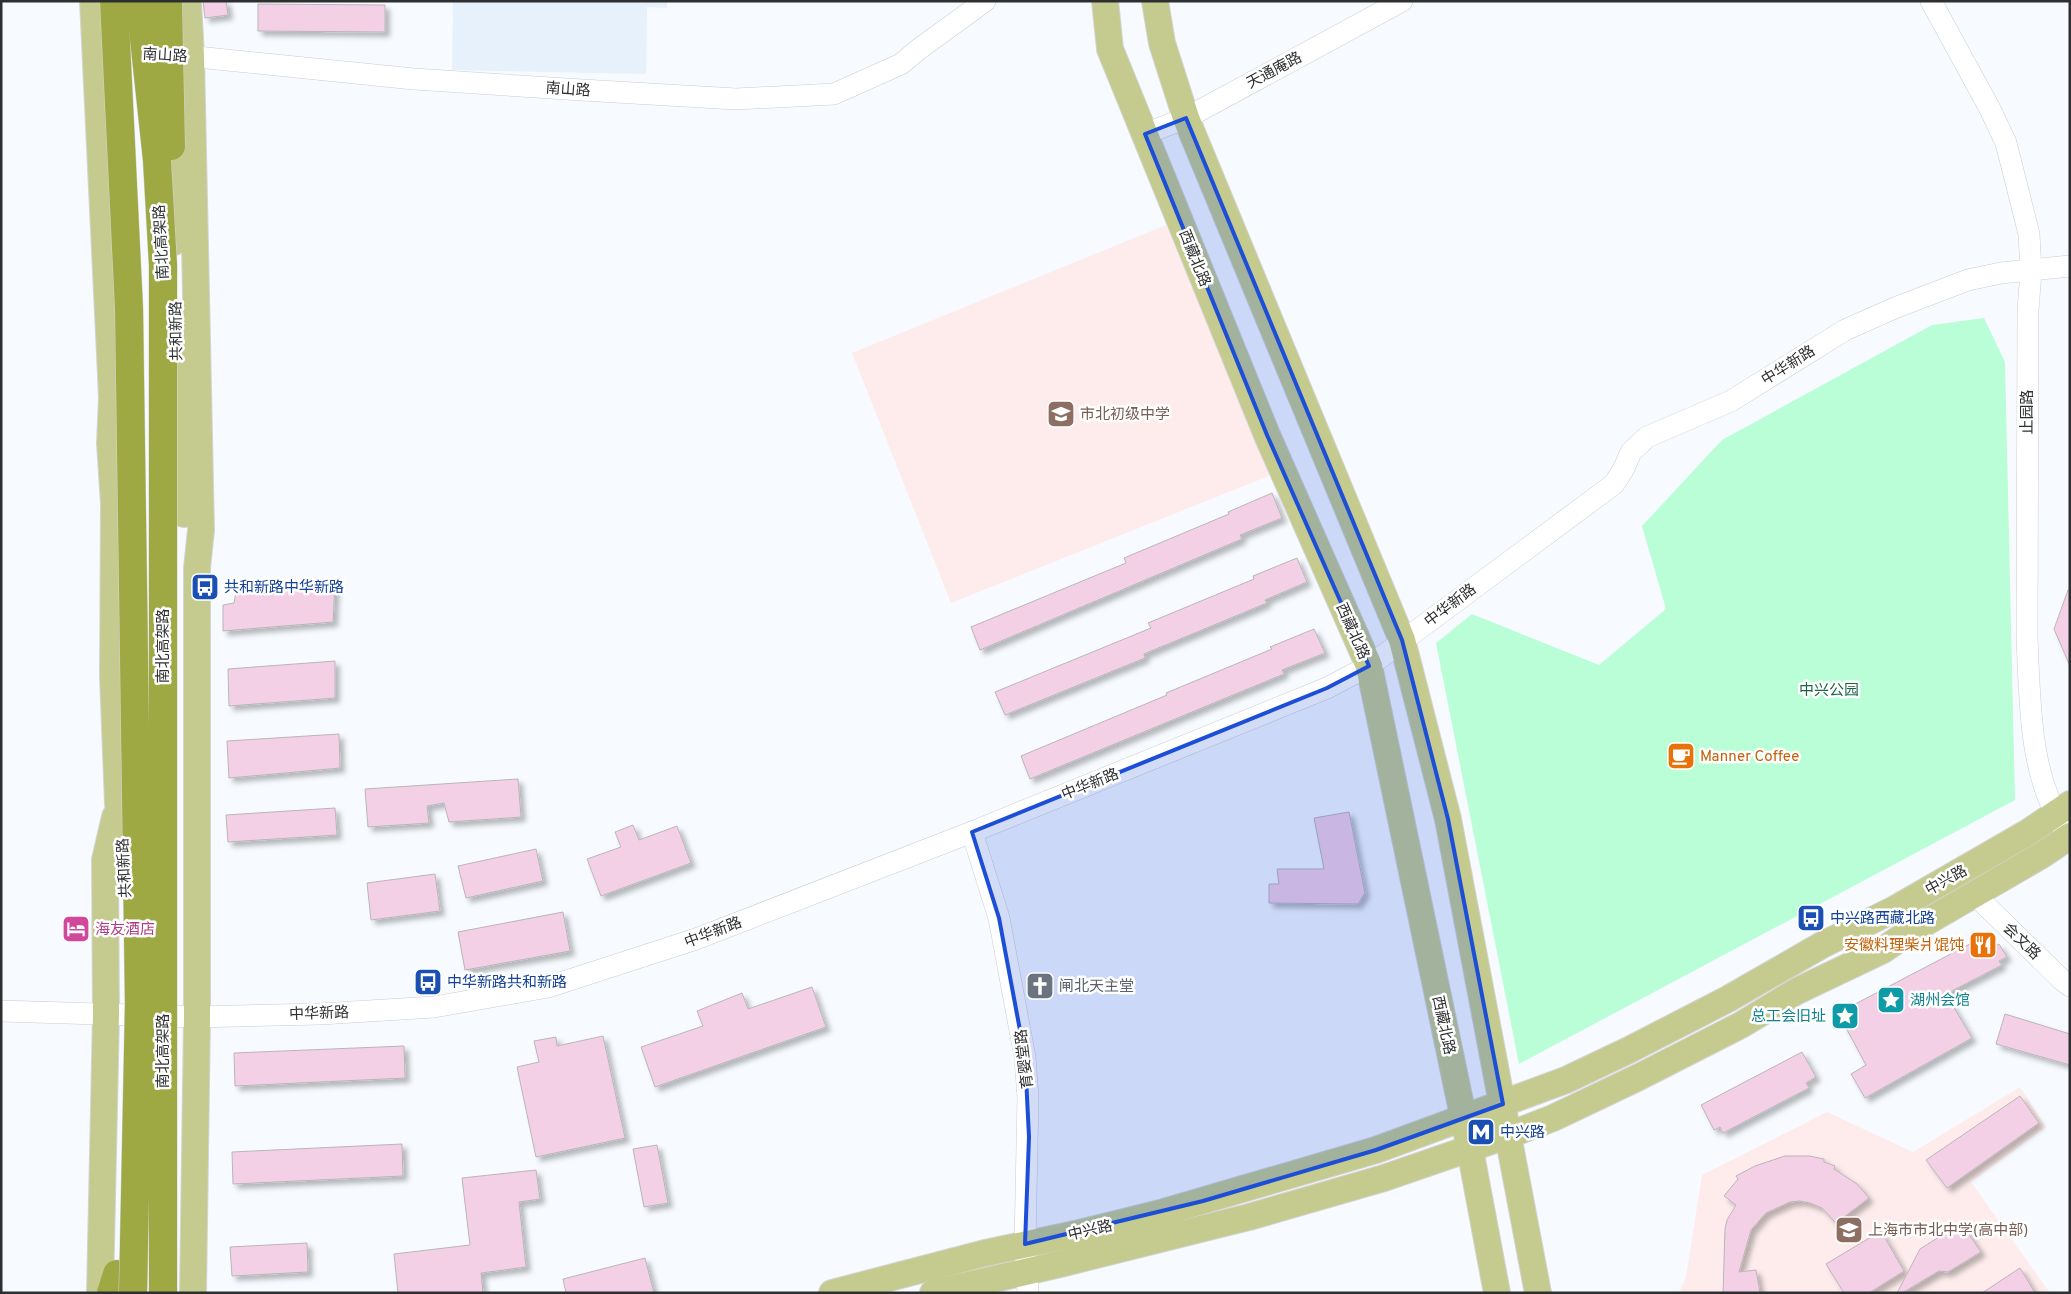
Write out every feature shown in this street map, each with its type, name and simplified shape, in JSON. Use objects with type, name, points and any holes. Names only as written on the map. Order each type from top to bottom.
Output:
[{"type":"highway","name":"南北高架路","points":[[114,1],[129,319],[124,1010],[133,1293]]},
{"type":"highway","name":"南北高架路","points":[[140,1],[157,160],[163,265],[163,1293]]},
{"type":"highway","points":[[163,265],[172,165],[168,1]]},
{"type":"highway","points":[[111,1293],[117,1274],[124,1010]]},
{"type":"main road","points":[[93,1],[112,397],[110,444],[114,504],[112,676],[118,804],[105,860],[124,1010],[122,1282],[118,1293]]},
{"type":"main road","points":[[114,504],[133,417],[123,1]]},
{"type":"main road","name":"共和新路","points":[[168,1],[183,59],[201,530],[197,568],[197,1017],[192,1293]]},
{"type":"main road","name":"共和新路","points":[[188,1],[183,59],[172,114],[178,422],[186,532],[197,568]]},
{"type":"main road","name":"西藏北路","points":[[1105,1],[1110,49],[1267,435],[1369,666],[1464,1119],[1497,1293]]},
{"type":"main road","points":[[1155,1],[1162,43],[1186,118],[1402,640],[1448,819],[1538,1293]]},
{"type":"main road","points":[[105,250],[130,283]]},
{"type":"main road","name":"中兴路","points":[[832,1293],[1025,1244],[1164,1212],[1376,1150],[1566,1080],[1620,1055],[1728,999],[1822,945],[1895,909],[2062,809]]},
{"type":"main road","name":"中兴路","points":[[933,1293],[1028,1282],[1384,1178],[1509,1136],[1552,1118],[1656,1068],[1741,1025],[1798,991],[1883,950],[1906,934],[1975,896],[2069,837]]},
{"type":"main road","points":[[100,1293],[124,1010]]},
{"type":"street","name":"南山路","points":[[125,52],[183,59],[414,79],[582,90],[736,99],[834,94],[901,64],[985,1]]},
{"type":"street","name":"天通庵路","points":[[1144,134],[1186,118],[1402,1]]},
{"type":"street","name":"止园路","points":[[1931,1],[1990,109],[2006,143],[2029,234],[2031,271],[2028,352],[2028,655],[2032,726],[2038,766],[2045,791],[2062,809],[2069,837]]},
{"type":"street","name":"中华新路","points":[[1,1011],[124,1010],[197,1017],[320,1014],[434,1007],[548,987],[696,939],[972,832],[1327,688],[1369,666],[1614,484],[1631,452],[1647,437],[1731,401],[1845,330],[1897,307],[1968,280],[2001,273],[2070,266]]},
{"type":"street","name":"育婴堂路","points":[[972,832],[999,918],[1025,1057],[1029,1137],[1025,1244],[1028,1282]]},
{"type":"street","name":"会文路","points":[[1975,896],[2070,986]]},
{"type":"highlighted area","points":[[1186,118],[1402,640],[1448,819],[1503,1104],[1376,1150],[1203,1201],[1025,1244],[1029,1137],[1025,1057],[999,918],[972,832],[1327,688],[1369,666],[1267,435],[1145,134]]},
{"type":"shaded area","points":[[453,1],[667,1],[667,8],[647,7],[646,74],[452,70]]},
{"type":"shaded area","name":"市北初级中学","points":[[1166,225],[1271,475],[951,603],[852,353]]},
{"type":"shaded area","name":"上海市市北中学(高中部)","points":[[2020,1087],[2046,1127],[1971,1182],[2050,1293],[1679,1293],[1686,1277],[1702,1175],[1827,1112],[1913,1152]]},
{"type":"green space","name":"中兴公园","points":[[1984,318],[2005,362],[2015,800],[1519,1064],[1436,643],[1472,614],[1599,665],[1666,609],[1642,526],[1722,440],[1932,325]]},
{"type":"building","points":[[203,1],[226,1],[228,15],[205,18]]},
{"type":"building","points":[[258,4],[385,5],[385,32],[258,31]]},
{"type":"building","points":[[1272,493],[1282,518],[1240,535],[1242,539],[980,650],[971,627],[1126,563],[1124,558],[1229,514],[1228,512]]},
{"type":"building","points":[[1297,558],[1307,582],[1265,600],[1267,603],[1144,654],[1145,658],[1005,715],[995,692],[1151,628],[1148,623],[1254,579],[1253,576]]},
{"type":"building","points":[[335,584],[333,622],[223,631],[223,605],[234,603],[236,592]]},
{"type":"building","points":[[2068,590],[2070,591],[2070,666],[2054,629]]},
{"type":"building","points":[[1314,629],[1325,653],[1282,670],[1284,674],[1030,779],[1021,756],[1167,695],[1166,693],[1272,649],[1270,647]]},
{"type":"building","points":[[335,661],[335,698],[229,706],[228,669]]},
{"type":"building","points":[[339,734],[340,768],[229,778],[227,741]]},
{"type":"building","points":[[518,779],[521,817],[449,822],[444,803],[427,806],[429,823],[368,827],[365,789]]},
{"type":"building","points":[[335,808],[337,835],[228,842],[226,815]]},
{"type":"building","points":[[1349,812],[1365,893],[1358,904],[1269,903],[1269,884],[1279,884],[1277,869],[1324,869],[1314,818]]},
{"type":"building","points":[[633,825],[639,840],[677,826],[691,863],[601,896],[587,859],[621,847],[615,832]]},
{"type":"building","points":[[536,849],[543,881],[466,898],[458,866]]},
{"type":"building","points":[[435,874],[440,911],[371,920],[367,883]]},
{"type":"building","points":[[563,912],[570,951],[465,970],[458,932]]},
{"type":"building","points":[[1985,936],[1992,948],[1999,944],[2007,957],[1999,961],[2002,965],[1946,994],[1972,1038],[1865,1098],[1851,1074],[1866,1065],[1838,1013]]},
{"type":"building","points":[[812,987],[826,1027],[655,1087],[641,1047],[703,1026],[697,1011],[742,993],[748,1009]]},
{"type":"building","points":[[2005,1014],[2070,1034],[2070,1065],[1996,1044]]},
{"type":"building","points":[[603,1036],[625,1138],[536,1157],[517,1067],[539,1062],[534,1041],[556,1037],[557,1046]]},
{"type":"building","points":[[404,1046],[405,1078],[235,1086],[234,1053]]},
{"type":"building","points":[[1802,1052],[1816,1077],[1806,1083],[1809,1088],[1723,1133],[1720,1127],[1714,1130],[1701,1105]]},
{"type":"building","points":[[2020,1096],[2039,1123],[1947,1188],[1926,1160]]},
{"type":"building","points":[[402,1144],[403,1176],[233,1184],[232,1152]]},
{"type":"building","points":[[657,1145],[668,1203],[644,1207],[633,1149]]},
{"type":"building","points":[[1785,1156],[1809,1156],[1824,1159],[1824,1162],[1835,1166],[1834,1169],[1857,1184],[1869,1198],[1836,1223],[1822,1208],[1800,1201],[1790,1202],[1766,1213],[1751,1230],[1739,1272],[1756,1270],[1760,1293],[1723,1293],[1725,1229],[1727,1220],[1736,1205],[1724,1196],[1738,1179],[1736,1176],[1755,1166]]},
{"type":"building","points":[[536,1170],[540,1199],[519,1202],[526,1267],[481,1273],[483,1293],[398,1293],[394,1254],[470,1245],[462,1178]]},
{"type":"building","points":[[1961,1223],[1981,1252],[1948,1272],[1939,1271],[1902,1293],[1897,1293],[1920,1249]]},
{"type":"building","points":[[1881,1231],[1904,1271],[1869,1293],[1844,1293],[1826,1264]]},
{"type":"building","points":[[307,1243],[308,1272],[232,1276],[230,1247]]},
{"type":"building","points":[[645,1258],[654,1293],[566,1293],[563,1279]]},
{"type":"building","points":[[2020,1268],[2035,1293],[1982,1293]]},
{"type":"place","name":"市北初级中学","points":[[1061,414]]},
{"type":"place","name":"共和新路中华新路","points":[[205,587]]},
{"type":"place","name":"Manner Coffee","points":[[1681,756]]},
{"type":"place","name":"中兴路西藏北路","points":[[1811,918]]},
{"type":"place","name":"海友酒店","points":[[76,929]]},
{"type":"place","name":"安徽料理柴爿馄饨","points":[[1983,945]]},
{"type":"place","name":"中华新路共和新路","points":[[428,982]]},
{"type":"place","name":"闸北天主堂","points":[[1040,986]]},
{"type":"place","name":"湖州会馆","points":[[1891,1000]]},
{"type":"place","name":"总工会旧址","points":[[1845,1016]]},
{"type":"place","name":"中兴路","points":[[1481,1132]]},
{"type":"place","name":"上海市市北中学(高中部)","points":[[1849,1230]]}]
